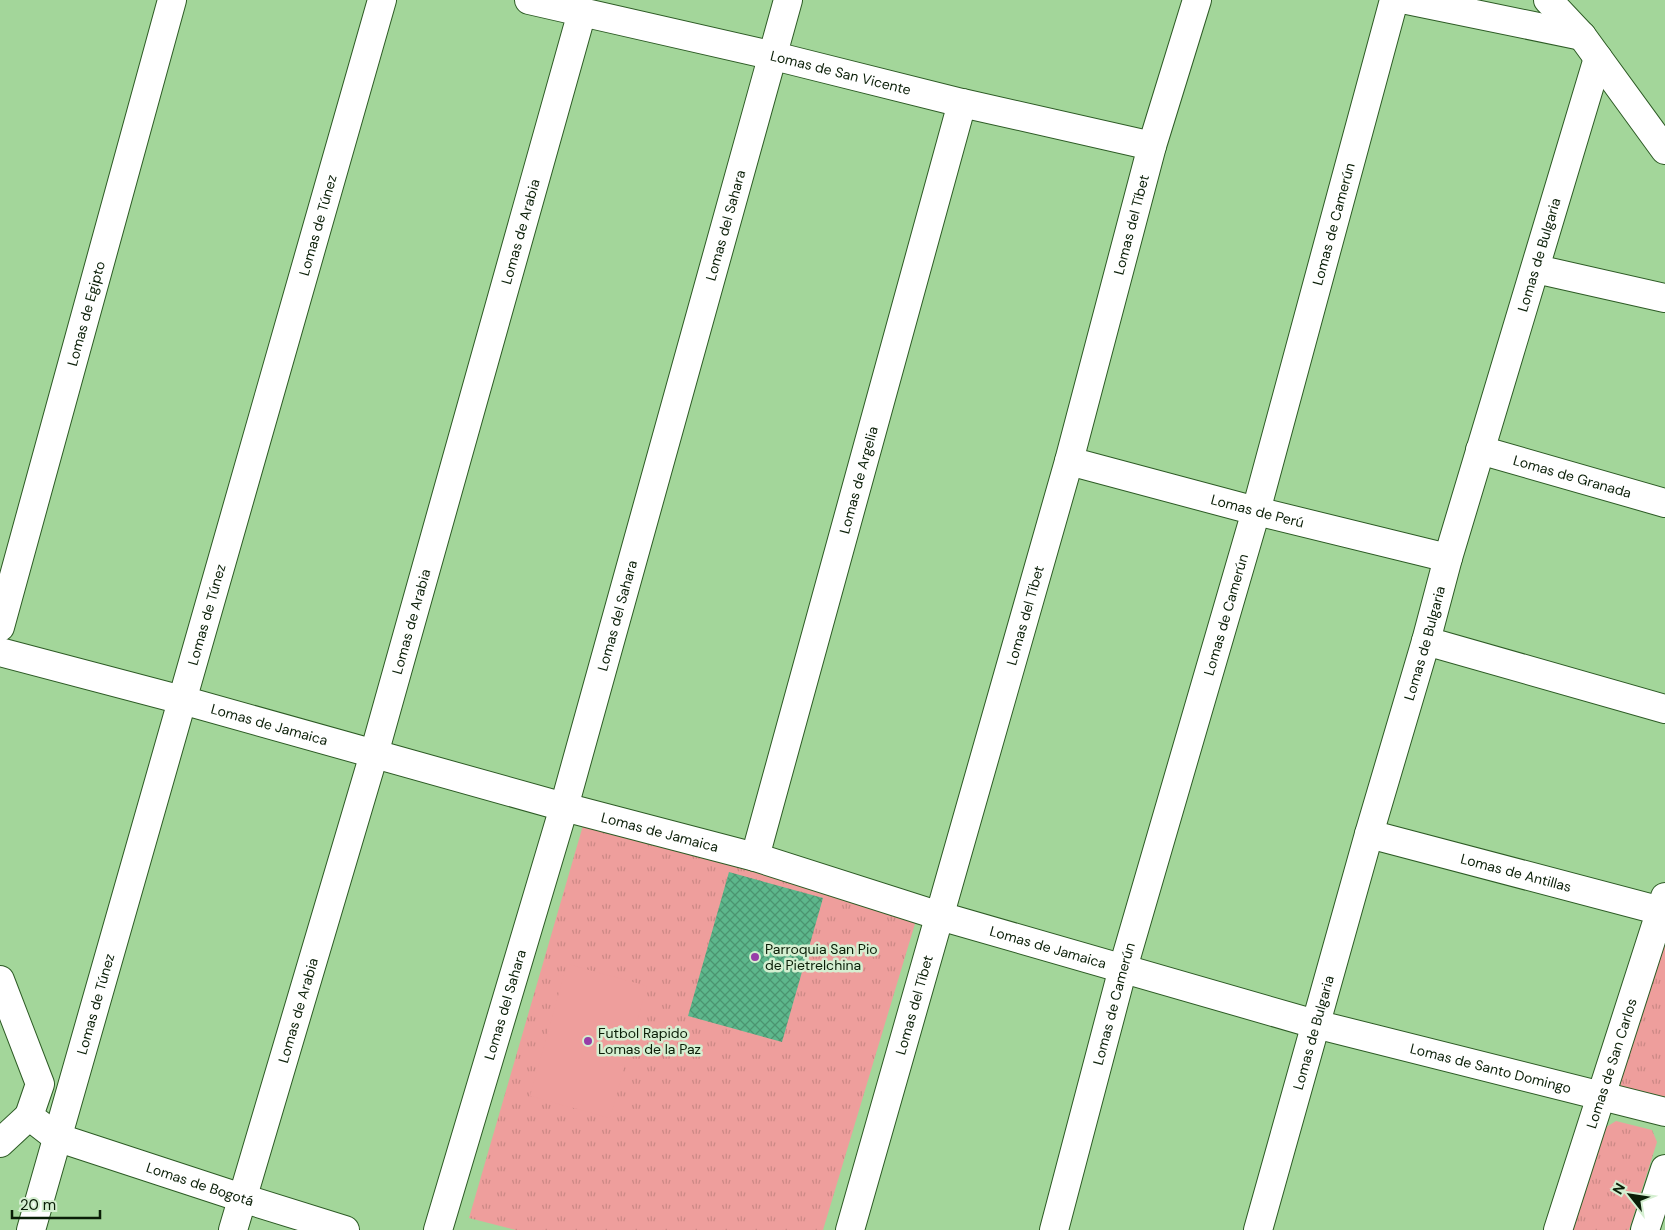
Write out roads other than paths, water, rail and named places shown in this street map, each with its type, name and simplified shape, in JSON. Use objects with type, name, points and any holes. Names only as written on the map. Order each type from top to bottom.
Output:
[{"type":"street","name":"Lomas de Egipto","points":[[0,628],[172,0]]},
{"type":"street","name":"Lomas de Túnez","points":[[30,1230],[382,0]]},
{"type":"street","name":"Lomas de San Vicente","points":[[528,0],[774,56],[962,103],[1152,146]]},
{"type":"street","name":"Lomas del Sahara","points":[[438,1230],[564,807],[788,0]]},
{"type":"street","name":"Lomas del Tíbet","points":[[850,1230],[1069,461],[1152,146],[1197,0]]},
{"type":"street","name":"Lomas de Camerún","points":[[1054,1230],[1123,968],[1256,511],[1394,0]]},
{"type":"street","points":[[1407,0],[1582,36]]},
{"type":"street","points":[[1548,0],[1582,36],[1665,150]]},
{"type":"street","name":"Lomas de Arabia","points":[[233,1230],[374,754],[582,12]]},
{"type":"street","name":"Lomas de Bulgaria","points":[[1258,1230],[1448,558],[1598,58]]},
{"type":"street","name":"Lomas de Argelia","points":[[755,858],[962,103]]},
{"type":"street","points":[[1536,269],[1665,298]]},
{"type":"street","name":"Lomas de Granada","points":[[1480,450],[1665,503]]},
{"type":"street","name":"Lomas de Perú","points":[[1069,461],[1256,511],[1448,558]]},
{"type":"street","points":[[1426,641],[1665,709]]},
{"type":"street","name":"Lomas de Jamaica","points":[[0,652],[182,700],[564,807],[755,858],[940,916],[1315,1024]]},
{"type":"street","name":"Lomas de Antillas","points":[[1369,834],[1663,907]]},
{"type":"street","name":"Lomas de San Carlos","points":[[1558,1230],[1663,907]]},
{"type":"street","points":[[0,980],[40,1084],[28,1116],[0,1143]]},
{"type":"street","name":"Lomas de Santo Domingo","points":[[1315,1024],[1665,1112]]},
{"type":"street","name":"Lomas de Bogotá","points":[[28,1116],[56,1137],[345,1230]]},
{"type":"street","points":[[1645,1230],[1665,1169]]},
{"type":"place","name":"Parroquia San Pio de Pietrelchina","points":[[755,957]]},
{"type":"place","name":"Futbol Rapido Lomas de la Paz","points":[[588,1041]]}]
